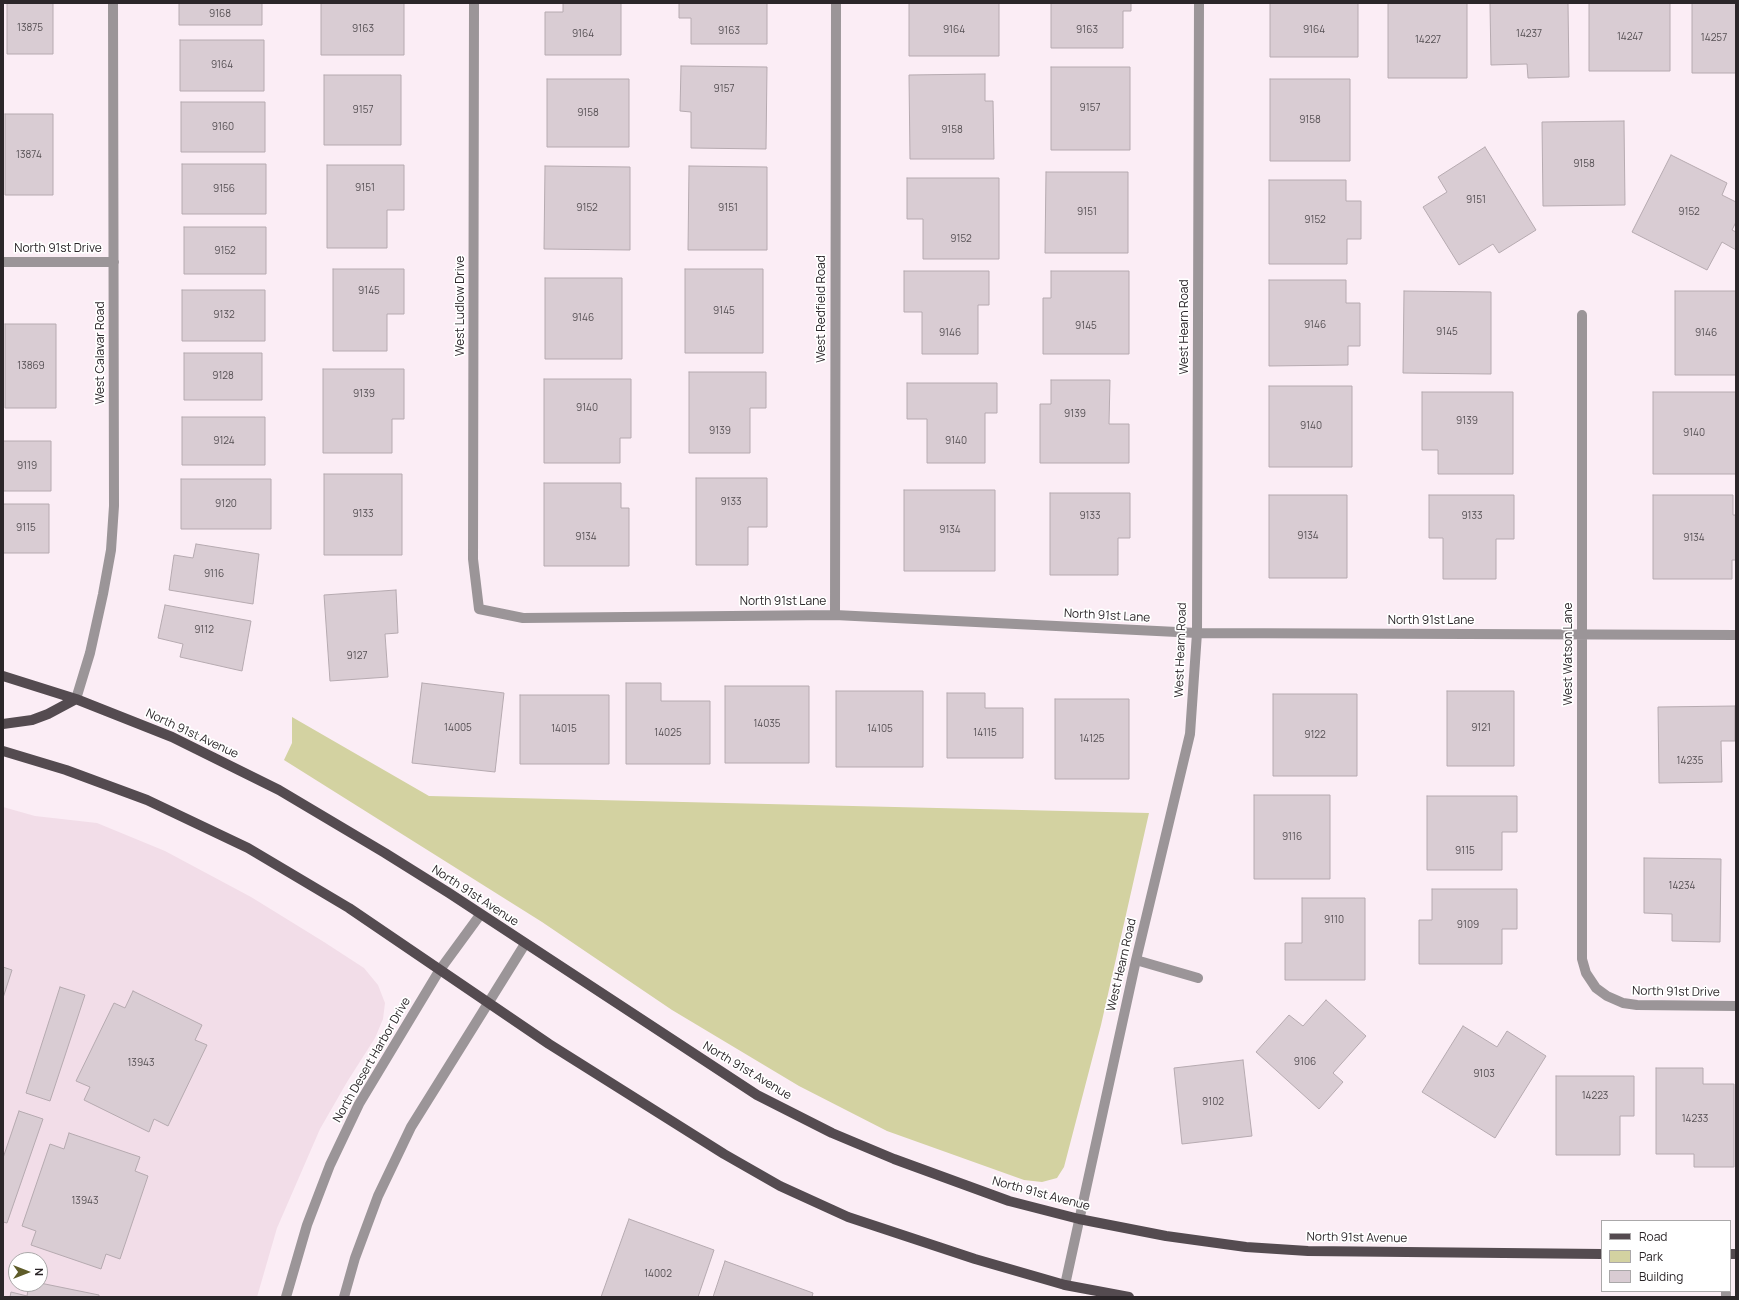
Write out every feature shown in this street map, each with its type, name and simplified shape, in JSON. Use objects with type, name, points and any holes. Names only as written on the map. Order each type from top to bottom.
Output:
[{"type":"main road","name":"North 91st Avenue","points":[[3,676],[76,698],[172,737],[278,790],[385,853],[756,1095],[832,1133],[894,1160],[1009,1201],[1079,1219],[1166,1236],[1246,1247],[1308,1251],[1601,1254]]},
{"type":"main road","points":[[3,724],[32,720],[48,714],[76,698]]},
{"type":"main road","points":[[3,751],[66,770],[147,800],[248,848],[349,908],[487,1003],[697,1137],[780,1186],[848,1217],[975,1259],[1065,1284],[1129,1297]]},
{"type":"street","name":"West Calavar Road","points":[[76,698],[90,653],[111,550],[114,506],[113,3]]},
{"type":"street","name":"West Ludlow Drive","points":[[474,3],[473,559],[479,609]]},
{"type":"street","name":"West Redfield Road","points":[[835,615],[836,3]]},
{"type":"street","name":"West Hearn Road","points":[[1065,1284],[1136,960],[1190,734],[1196,633],[1199,3]]},
{"type":"street","name":"North 91st Drive","points":[[3,262],[114,262]]},
{"type":"street","name":"West Watson Lane","points":[[1582,315],[1581,944],[1582,959],[1586,973],[1596,988]]},
{"type":"street","name":"North 91st Lane","points":[[479,609],[523,618],[835,615],[1196,633],[1736,635]]},
{"type":"street","name":"North Desert Harbor Drive","points":[[286,1297],[306,1225],[330,1165],[359,1104],[439,971],[480,915]]},
{"type":"street","points":[[344,1297],[355,1258],[376,1203],[408,1133],[487,1003],[525,944]]},
{"type":"street","points":[[1136,960],[1198,978]]},
{"type":"street","name":"North 91st Drive","points":[[1596,988],[1607,996],[1623,1003],[1637,1005],[1736,1006]]},
{"type":"shaded area","points":[[3,807],[35,816],[97,823],[165,851],[251,897],[324,942],[364,968],[378,985],[385,1003],[383,1019],[375,1038],[347,1082],[320,1129],[277,1228],[257,1297],[3,1297]]},
{"type":"green space","points":[[292,717],[429,796],[1149,813],[1101,1025],[1064,1167],[1057,1178],[1042,1182],[1024,1180],[887,1131],[799,1086],[672,1010],[542,922],[284,760],[292,743]]},
{"type":"building","points":[[7,3],[53,3],[53,54],[7,54]]},
{"type":"building","points":[[179,3],[262,3],[262,25],[179,25]]},
{"type":"building","points":[[321,3],[404,3],[404,55],[321,55]]},
{"type":"building","points":[[563,3],[621,3],[621,55],[545,55],[545,12],[563,12]]},
{"type":"building","points":[[679,3],[767,3],[767,44],[691,44],[691,18],[679,18]]},
{"type":"building","points":[[909,3],[999,3],[999,56],[909,56]]},
{"type":"building","points":[[1051,3],[1131,3],[1131,11],[1123,11],[1123,48],[1051,48]]},
{"type":"building","points":[[1270,3],[1358,3],[1358,57],[1270,57]]},
{"type":"building","points":[[1388,3],[1467,3],[1467,78],[1388,78]]},
{"type":"building","points":[[1490,3],[1568,3],[1569,77],[1528,78],[1527,64],[1491,65]]},
{"type":"building","points":[[1589,3],[1670,3],[1670,71],[1589,71]]},
{"type":"building","points":[[1692,3],[1736,3],[1736,73],[1692,73]]},
{"type":"building","points":[[180,40],[264,40],[264,91],[180,91]]},
{"type":"building","points":[[681,66],[767,67],[766,149],[691,148],[691,112],[680,111]]},
{"type":"building","points":[[1051,67],[1130,67],[1130,150],[1051,150]]},
{"type":"building","points":[[985,74],[985,101],[993,101],[994,159],[910,159],[909,75]]},
{"type":"building","points":[[324,75],[401,75],[401,145],[324,145]]},
{"type":"building","points":[[547,79],[629,79],[629,147],[547,147]]},
{"type":"building","points":[[1270,79],[1350,79],[1350,161],[1270,161]]},
{"type":"building","points":[[181,102],[265,102],[265,152],[181,152]]},
{"type":"building","points":[[5,114],[53,114],[53,195],[5,195]]},
{"type":"building","points":[[1624,121],[1625,205],[1543,206],[1542,122]]},
{"type":"building","points":[[1485,147],[1536,230],[1499,253],[1493,244],[1459,265],[1423,207],[1447,192],[1438,177]]},
{"type":"building","points":[[1671,155],[1727,183],[1722,195],[1736,202],[1736,222],[1732,230],[1736,232],[1736,250],[1722,242],[1707,270],[1632,232]]},
{"type":"building","points":[[182,164],[266,164],[266,214],[182,214]]},
{"type":"building","points":[[327,165],[404,165],[404,210],[387,210],[387,248],[327,248]]},
{"type":"building","points":[[545,166],[630,167],[630,250],[544,249]]},
{"type":"building","points":[[689,166],[767,167],[767,250],[688,250]]},
{"type":"building","points":[[1046,172],[1128,172],[1128,253],[1045,253]]},
{"type":"building","points":[[907,178],[999,178],[999,259],[923,259],[923,219],[907,219]]},
{"type":"building","points":[[1269,180],[1346,180],[1346,201],[1361,201],[1361,239],[1347,239],[1347,264],[1269,264]]},
{"type":"building","points":[[184,227],[266,227],[266,274],[184,274]]},
{"type":"building","points":[[333,269],[404,269],[404,314],[387,314],[387,351],[333,351]]},
{"type":"building","points":[[685,269],[763,269],[763,353],[685,353]]},
{"type":"building","points":[[904,271],[989,271],[989,305],[978,305],[978,354],[922,354],[922,312],[904,312]]},
{"type":"building","points":[[1051,271],[1129,271],[1129,354],[1043,354],[1043,298],[1051,298]]},
{"type":"building","points":[[545,278],[622,278],[622,359],[545,359]]},
{"type":"building","points":[[1269,280],[1346,280],[1346,303],[1360,303],[1360,346],[1348,346],[1348,365],[1269,366]]},
{"type":"building","points":[[182,290],[265,290],[265,341],[182,341]]},
{"type":"building","points":[[1404,291],[1491,292],[1491,374],[1403,373]]},
{"type":"building","points":[[1675,291],[1736,291],[1736,375],[1675,375]]},
{"type":"building","points":[[5,324],[56,324],[56,408],[5,408]]},
{"type":"building","points":[[184,353],[262,353],[262,400],[184,400]]},
{"type":"building","points":[[323,369],[404,369],[404,419],[392,419],[392,453],[323,453]]},
{"type":"building","points":[[689,372],[766,372],[766,408],[750,408],[750,453],[689,453]]},
{"type":"building","points":[[544,379],[631,379],[631,438],[620,438],[620,463],[544,463]]},
{"type":"building","points":[[1051,380],[1110,380],[1109,424],[1129,424],[1129,463],[1040,463],[1040,404],[1051,404]]},
{"type":"building","points":[[907,383],[997,383],[997,413],[985,413],[985,463],[927,463],[927,419],[907,419]]},
{"type":"building","points":[[1269,386],[1352,386],[1352,467],[1269,467]]},
{"type":"building","points":[[1422,392],[1513,392],[1513,474],[1438,474],[1438,450],[1422,450]]},
{"type":"building","points":[[1653,392],[1736,392],[1736,474],[1653,474]]},
{"type":"building","points":[[182,417],[265,417],[265,465],[182,465]]},
{"type":"building","points":[[3,441],[51,441],[51,491],[3,491]]},
{"type":"building","points":[[324,474],[402,474],[402,555],[324,555]]},
{"type":"building","points":[[696,478],[767,478],[767,527],[748,527],[748,565],[696,565]]},
{"type":"building","points":[[181,479],[271,479],[271,529],[181,529]]},
{"type":"building","points":[[544,483],[621,483],[621,508],[629,508],[629,566],[544,566]]},
{"type":"building","points":[[904,490],[995,490],[995,571],[904,571]]},
{"type":"building","points":[[1050,493],[1130,493],[1130,538],[1118,538],[1118,575],[1050,575]]},
{"type":"building","points":[[1269,495],[1347,495],[1347,578],[1269,578]]},
{"type":"building","points":[[1429,495],[1514,495],[1514,539],[1496,539],[1496,579],[1443,579],[1443,538],[1429,538]]},
{"type":"building","points":[[1653,495],[1733,495],[1733,515],[1736,515],[1736,560],[1732,560],[1732,579],[1653,579]]},
{"type":"building","points":[[3,504],[49,504],[49,553],[3,553]]},
{"type":"building","points":[[196,544],[259,554],[253,604],[169,590],[174,555],[193,558]]},
{"type":"building","points":[[396,590],[398,633],[385,634],[388,677],[330,681],[324,595]]},
{"type":"building","points":[[165,605],[251,621],[242,671],[180,657],[183,644],[158,638]]},
{"type":"building","points":[[422,683],[504,693],[495,772],[412,763]]},
{"type":"building","points":[[626,683],[661,683],[661,701],[710,701],[710,764],[626,764]]},
{"type":"building","points":[[725,686],[809,686],[809,763],[725,763]]},
{"type":"building","points":[[836,691],[923,691],[923,767],[836,767]]},
{"type":"building","points":[[1447,691],[1514,691],[1514,766],[1447,766]]},
{"type":"building","points":[[947,693],[985,693],[985,708],[1023,708],[1023,758],[947,758]]},
{"type":"building","points":[[1273,694],[1357,694],[1357,776],[1273,776]]},
{"type":"building","points":[[520,695],[609,695],[609,764],[520,764]]},
{"type":"building","points":[[1055,699],[1129,699],[1129,779],[1055,779]]},
{"type":"building","points":[[1735,706],[1735,741],[1721,741],[1722,782],[1659,783],[1658,707]]},
{"type":"building","points":[[1254,795],[1330,795],[1330,879],[1254,879]]},
{"type":"building","points":[[1427,796],[1517,796],[1517,832],[1502,832],[1502,870],[1427,870]]},
{"type":"building","points":[[1644,858],[1721,859],[1720,942],[1672,941],[1672,914],[1644,913]]},
{"type":"building","points":[[1432,889],[1517,889],[1517,929],[1502,929],[1502,964],[1419,964],[1419,920],[1432,920]]},
{"type":"building","points":[[1302,898],[1365,898],[1365,980],[1285,980],[1285,943],[1302,943]]},
{"type":"building","points":[[3,967],[12,970],[3,998]]},
{"type":"building","points":[[60,987],[85,995],[50,1101],[26,1093]]},
{"type":"building","points":[[133,991],[202,1025],[195,1040],[207,1045],[168,1126],[154,1119],[149,1132],[84,1100],[90,1087],[76,1081],[114,1003],[125,1008]]},
{"type":"building","points":[[1326,1000],[1366,1036],[1333,1073],[1343,1082],[1319,1109],[1256,1052],[1289,1015],[1303,1026]]},
{"type":"building","points":[[1463,1026],[1497,1047],[1507,1031],[1546,1056],[1495,1138],[1422,1092]]},
{"type":"building","points":[[1243,1060],[1252,1136],[1182,1144],[1174,1068]]},
{"type":"building","points":[[1656,1068],[1703,1068],[1703,1084],[1734,1084],[1734,1167],[1694,1167],[1694,1154],[1656,1154]]},
{"type":"building","points":[[1556,1076],[1634,1076],[1634,1116],[1620,1116],[1620,1155],[1556,1155]]},
{"type":"building","points":[[19,1111],[43,1119],[7,1223],[3,1222],[3,1158]]},
{"type":"building","points":[[69,1133],[140,1157],[135,1171],[148,1176],[120,1259],[106,1254],[101,1269],[31,1245],[36,1231],[22,1226],[50,1144],[64,1149]]},
{"type":"building","points":[[629,1219],[714,1250],[698,1297],[601,1297]]},
{"type":"building","points":[[725,1261],[813,1293],[812,1297],[713,1297]]},
{"type":"building","points":[[48,1285],[99,1295],[99,1297],[10,1297],[11,1292],[27,1296],[28,1292],[48,1292]]}]
